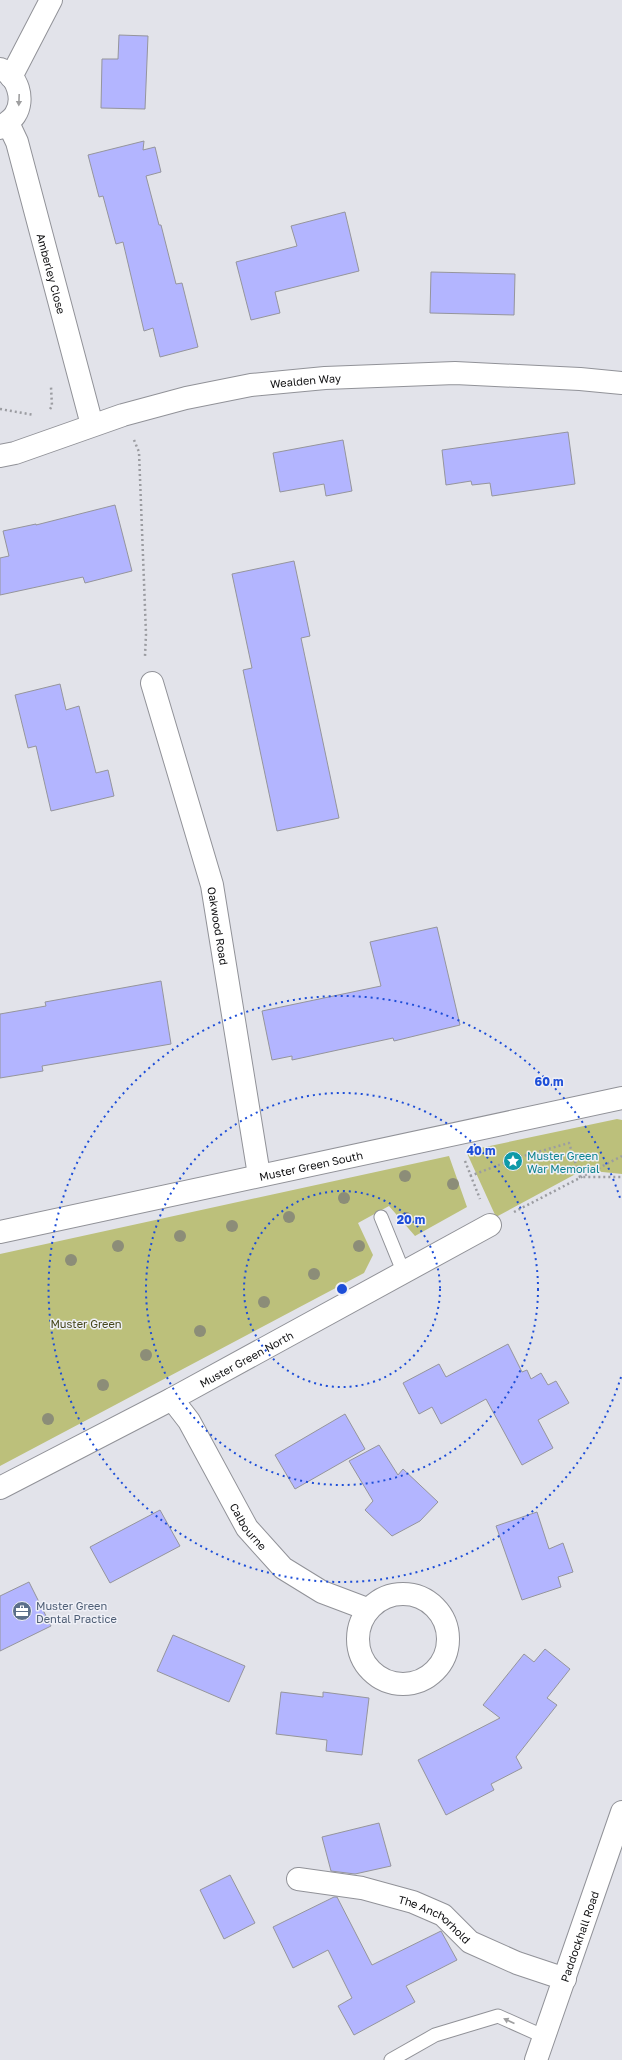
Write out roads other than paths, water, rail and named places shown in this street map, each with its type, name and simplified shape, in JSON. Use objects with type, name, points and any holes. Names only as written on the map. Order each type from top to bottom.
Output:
[{"type":"street","points":[[6,73],[51,0]]},
{"type":"street","name":"Amberley Close","points":[[6,73],[17,85],[20,95],[19,106],[15,115],[4,125],[17,142],[92,425]]},
{"type":"street","name":"Wealden Way","points":[[0,456],[15,453],[123,415],[186,398],[251,385],[326,378],[455,373],[580,379],[622,384]]},
{"type":"street","name":"Oakwood Road","points":[[152,683],[212,885],[259,1175]]},
{"type":"street","name":"Muster Green South","points":[[0,1232],[622,1098]]},
{"type":"street","name":"Muster Green North","points":[[0,1488],[172,1399],[490,1225]]},
{"type":"street","name":"Calbourne","points":[[172,1399],[189,1421],[246,1528],[283,1568],[322,1592],[367,1609]]},
{"type":"street","points":[[410,1593],[428,1600],[439,1611],[447,1624],[449,1640],[447,1654],[438,1668],[424,1680],[407,1684],[389,1682],[374,1675],[366,1666],[358,1651],[358,1628],[367,1609],[380,1599],[393,1594],[410,1593]]},
{"type":"street","name":"Paddockhall Road","points":[[536,2060],[622,1812]]},
{"type":"street","name":"The Anchorhold","points":[[298,1879],[362,1888],[413,1902],[443,1915],[470,1942],[517,1963],[565,1979]]},
{"type":"lane","points":[[381,1216],[404,1271]]},
{"type":"lane","points":[[391,2060],[435,2035],[498,2016],[545,2037]]},
{"type":"place","name":"Muster Green War Memorial","points":[[513,1161]]},
{"type":"place","name":"Muster Green Dental Practice","points":[[22,1611]]},
{"type":"park label","name":"Muster Green","points":[[86,1323]]}]
